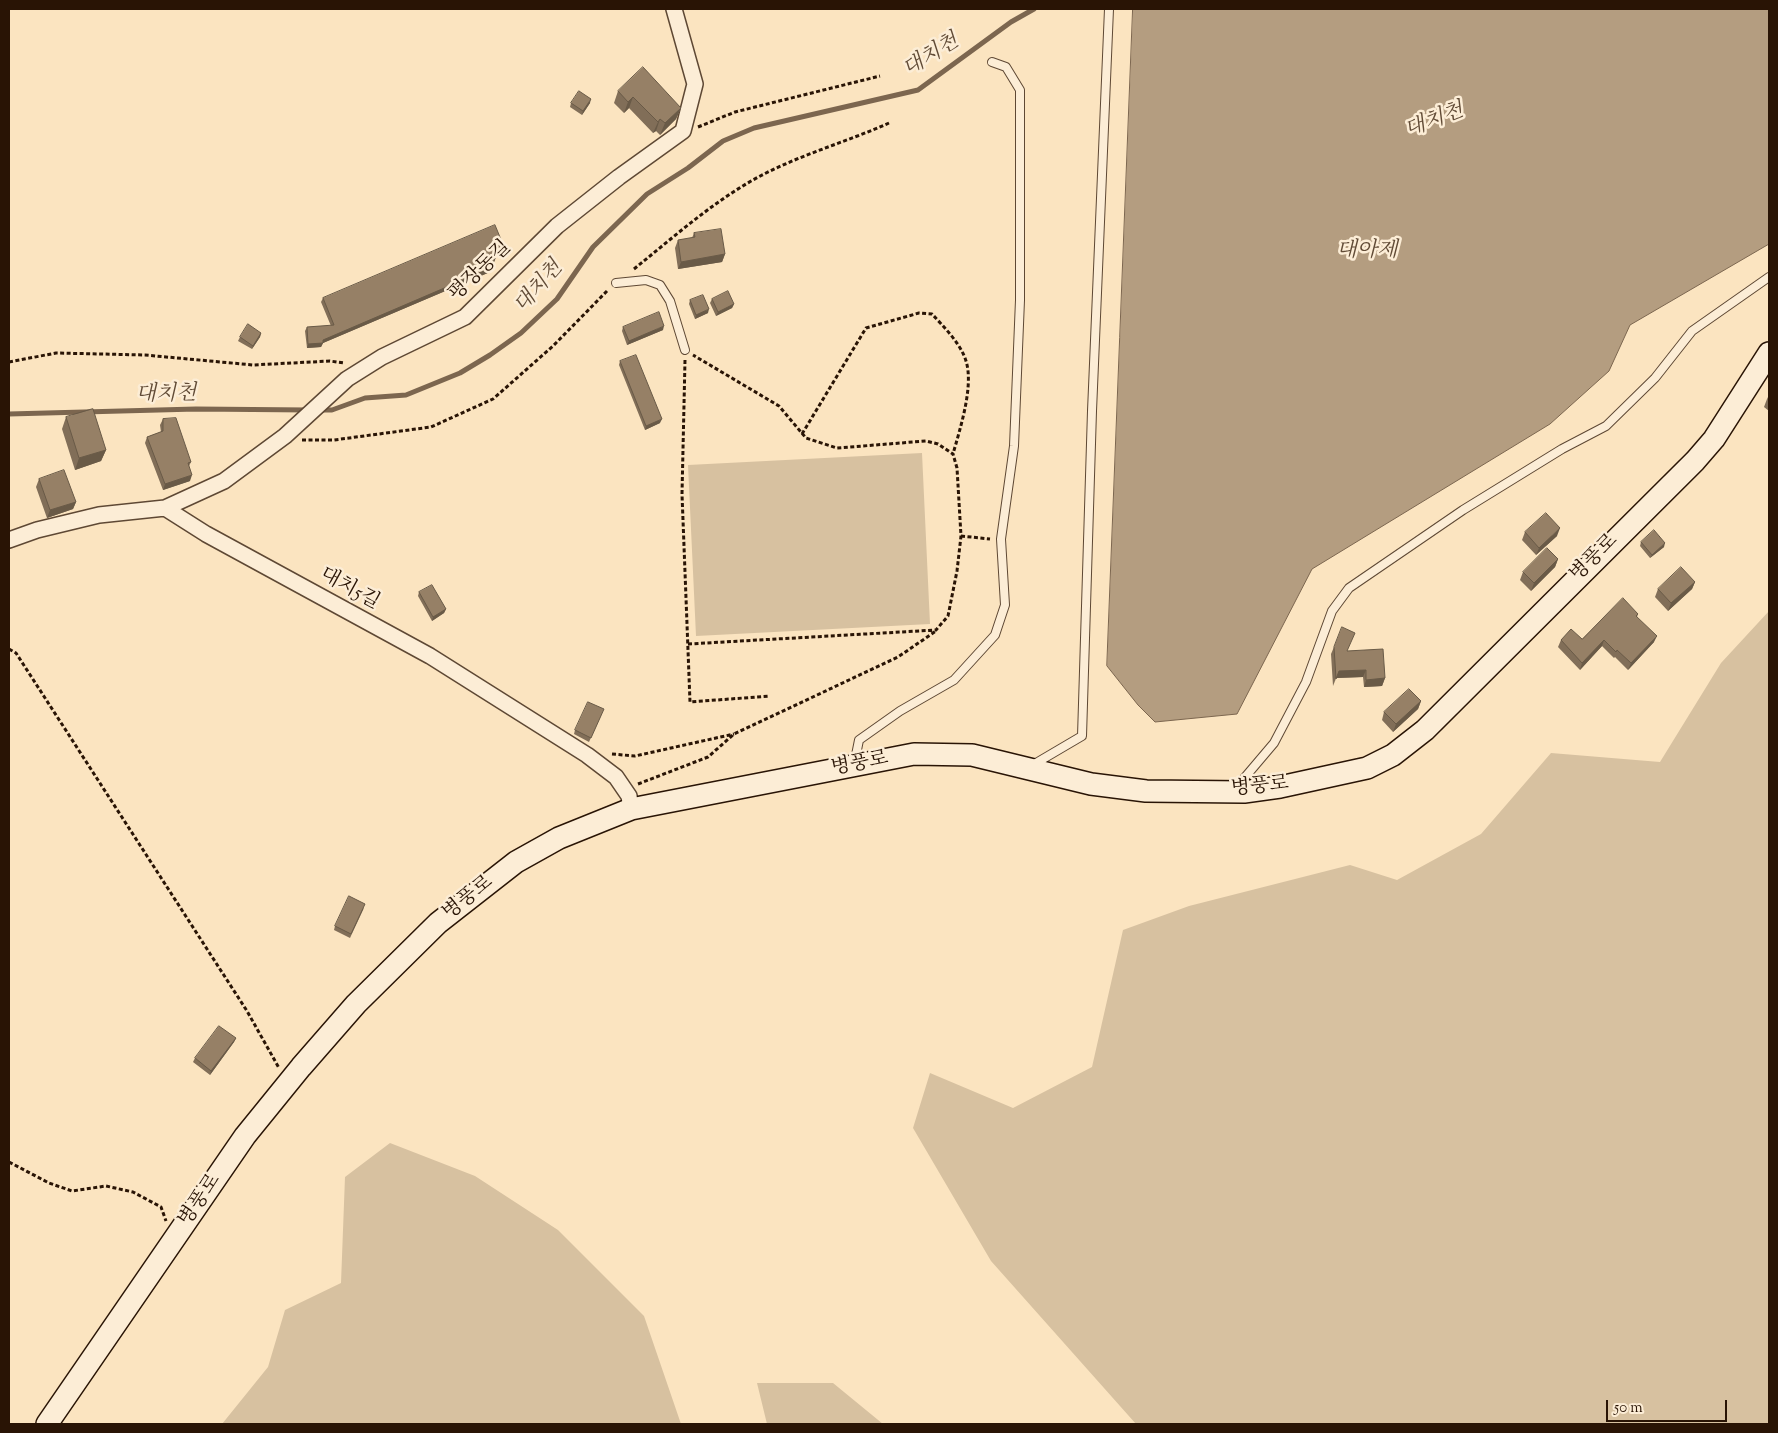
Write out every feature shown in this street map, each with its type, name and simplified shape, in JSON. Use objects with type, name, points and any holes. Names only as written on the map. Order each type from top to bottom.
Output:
[{"type":"main road","name":"병풍로","points":[[47,1424],[245,1136],[293,1076],[356,1004],[438,923],[516,862],[559,838],[631,809],[914,754],[972,755],[1091,784],[1146,792],[1232,792],[1280,788],[1366,768],[1393,755],[1425,730],[1695,461],[1714,439],[1769,353]]},
{"type":"street","points":[[674,9],[695,84],[683,131]]},
{"type":"street","name":"평장동길","points":[[165,508],[224,481],[282,438],[344,382],[366,367],[382,357],[465,317],[557,226],[619,176],[683,131]]},
{"type":"street","points":[[9,540],[37,530],[99,515],[165,508]]},
{"type":"street","name":"대치5길","points":[[165,508],[206,534],[430,656],[583,752],[616,777],[629,796],[631,809]]},
{"type":"lane","points":[[1027,768],[1082,736],[1092,421],[1109,9]]},
{"type":"lane","points":[[853,766],[859,740],[900,711],[954,680],[995,635],[1005,605],[1001,539],[1014,446],[1020,300],[1020,90],[1006,68],[992,62]]},
{"type":"lane","points":[[1232,792],[1274,743],[1306,682],[1332,611],[1349,588],[1463,510],[1562,449],[1606,426],[1655,378],[1692,331],[1769,277]]},
{"type":"lane","points":[[616,283],[646,280],[660,285],[670,301],[685,350]]},
{"type":"path","points":[[683,131],[705,126],[735,112],[880,76]]},
{"type":"path","points":[[282,438],[334,440],[431,427],[493,399],[553,346],[616,283],[681,230],[746,184],[805,155],[862,135],[889,123]]},
{"type":"path","points":[[583,752],[635,756],[734,734],[898,657],[936,630],[948,616],[957,571],[961,536],[957,468],[953,454],[962,425],[968,383],[966,361],[951,335],[932,314],[919,313],[866,328],[802,434]]},
{"type":"path","points":[[770,696],[690,702],[682,494],[685,350],[779,406],[806,438],[837,448],[926,441],[938,444],[953,454]]},
{"type":"path","points":[[9,362],[66,353],[145,355],[253,365],[330,361],[366,367]]},
{"type":"path","points":[[961,536],[1001,539]]},
{"type":"path","points":[[688,644],[936,630]]},
{"type":"path","points":[[9,649],[16,653],[241,1003],[278,1067],[293,1076]]},
{"type":"path","points":[[624,789],[708,757],[734,734]]},
{"type":"path","points":[[9,1162],[49,1183],[72,1191],[106,1186],[133,1192],[161,1208],[174,1240]]},
{"type":"shaded area","points":[[922,453],[930,624],[696,636],[688,465]]},
{"type":"shaded area","points":[[1769,611],[1769,1424],[1136,1424],[991,1261],[913,1128],[930,1073],[1013,1108],[1092,1067],[1123,930],[1189,906],[1350,865],[1397,880],[1481,834],[1551,753],[1660,762],[1721,663]]},
{"type":"shaded area","points":[[390,1143],[475,1176],[558,1230],[644,1316],[681,1424],[222,1424],[268,1367],[285,1310],[341,1283],[345,1177]]},
{"type":"shaded area","points":[[757,1383],[833,1383],[883,1424],[767,1424]]},
{"type":"water","name":"대아제","points":[[1133,9],[1769,9],[1769,244],[1630,325],[1609,371],[1550,424],[1312,569],[1237,714],[1155,722],[1138,705],[1107,666]]},
{"type":"building","points":[[643,67],[681,108],[665,123],[660,119],[658,122],[633,97],[628,102],[618,91]]},
{"type":"building","points":[[579,91],[591,99],[583,111],[571,103]]},
{"type":"building","points":[[495,225],[502,242],[491,268],[323,340],[323,343],[308,344],[307,327],[334,325],[323,298]]},
{"type":"building","points":[[721,229],[725,254],[681,262],[678,240],[695,237],[694,233]]},
{"type":"building","points":[[728,291],[734,304],[718,312],[712,299]]},
{"type":"building","points":[[703,295],[709,309],[696,315],[690,300]]},
{"type":"building","points":[[659,312],[664,326],[629,341],[623,327]]},
{"type":"building","points":[[248,324],[261,333],[253,346],[240,337]]},
{"type":"building","points":[[636,355],[662,419],[646,426],[620,361]]},
{"type":"building","points":[[93,409],[106,450],[79,458],[66,417]]},
{"type":"building","points":[[176,418],[191,462],[188,463],[192,475],[165,484],[147,437],[163,431],[163,419]]},
{"type":"building","points":[[64,470],[76,502],[50,510],[39,479]]},
{"type":"building","points":[[1546,513],[1560,528],[1539,548],[1525,532]]},
{"type":"building","points":[[1654,530],[1665,543],[1652,555],[1641,542]]},
{"type":"building","points":[[1547,548],[1558,559],[1534,583],[1523,572]]},
{"type":"building","points":[[1681,567],[1695,582],[1671,603],[1658,589]]},
{"type":"building","points":[[432,585],[446,609],[433,617],[419,592]]},
{"type":"building","points":[[1623,598],[1638,614],[1636,616],[1657,636],[1631,663],[1604,640],[1582,663],[1561,640],[1571,629],[1582,639]]},
{"type":"building","points":[[1342,627],[1355,633],[1347,651],[1383,649],[1385,678],[1366,680],[1366,670],[1339,671],[1336,679],[1334,647]]},
{"type":"building","points":[[1409,689],[1421,701],[1396,724],[1384,712]]},
{"type":"building","points":[[588,702],[604,709],[591,738],[575,730]]},
{"type":"building","points":[[349,896],[365,904],[351,934],[335,926]]},
{"type":"building","points":[[219,1026],[236,1038],[211,1071],[195,1058]]},
{"type":"waterway","name":"대치천","points":[[320,410],[332,410],[365,398],[406,395],[460,373],[490,355],[521,333],[557,299],[593,247],[647,194],[688,168],[723,141],[754,128],[918,90],[1011,22],[1034,9]]},
{"type":"waterway","name":"대치천","points":[[9,414],[196,409],[309,410]]}]
